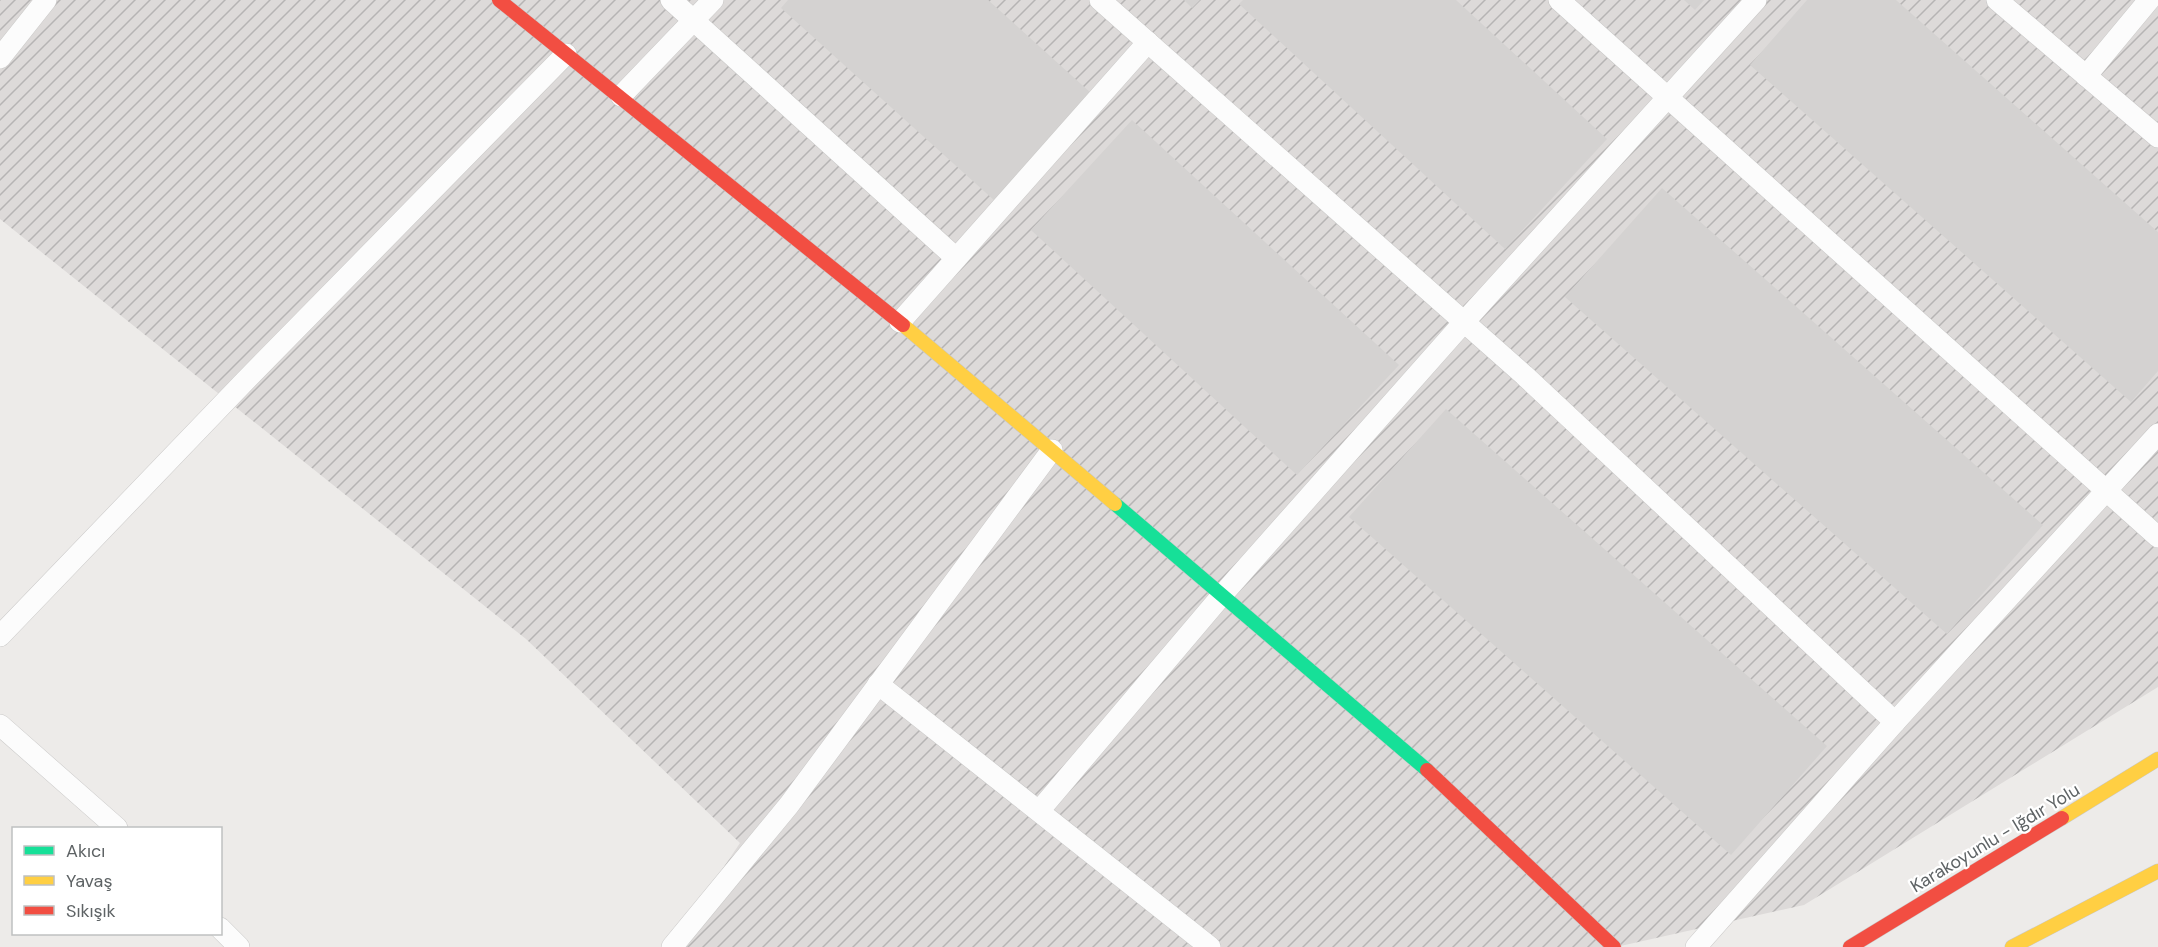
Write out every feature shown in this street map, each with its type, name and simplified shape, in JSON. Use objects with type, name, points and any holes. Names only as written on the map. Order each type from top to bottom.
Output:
[{"type":"main road","points":[[499,0],[900,322],[1400,744],[1614,947]]},
{"type":"main road","name":"Karakoyunlu - Iğdır Yolu","points":[[1850,947],[2158,759]]},
{"type":"main road","points":[[2012,947],[2158,871]]},
{"type":"lane","points":[[0,58],[46,0]]},
{"type":"lane","points":[[671,0],[956,258]]},
{"type":"lane","points":[[621,96],[713,0]]},
{"type":"lane","points":[[1100,0],[1464,322],[1896,722]]},
{"type":"lane","points":[[1559,0],[2158,537]]},
{"type":"lane","points":[[1039,811],[1223,594],[1464,322],[1756,0]]},
{"type":"lane","points":[[1997,0],[2158,137]]},
{"type":"lane","points":[[2086,76],[2149,0]]},
{"type":"lane","points":[[900,322],[1148,42]]},
{"type":"lane","points":[[0,636],[253,372],[566,54]]},
{"type":"lane","points":[[1696,947],[1896,722],[2158,434]]},
{"type":"lane","points":[[672,947],[789,805],[1052,450]]},
{"type":"lane","points":[[878,684],[1210,947]]},
{"type":"lane","points":[[0,725],[116,827]]},
{"type":"lane","points":[[222,930],[239,947]]},
{"type":"shaded area","points":[[0,0],[2158,0],[2158,687],[1804,905],[1616,947],[670,947],[740,843],[526,639],[0,219]]},
{"type":"building","points":[[788,0],[988,0],[1092,94],[995,201],[781,8]]},
{"type":"building","points":[[1184,0],[1200,0],[1192,8]]},
{"type":"building","points":[[1243,0],[1456,0],[1607,139],[1505,249],[1239,4]]},
{"type":"building","points":[[1684,0],[1704,0],[1695,10]]},
{"type":"building","points":[[1807,0],[1896,0],[2158,232],[2158,371],[2131,402],[1750,65]]},
{"type":"building","points":[[1132,120],[1399,365],[1297,475],[1031,230]]},
{"type":"building","points":[[1662,188],[2043,525],[1947,634],[1565,297]]},
{"type":"building","points":[[1446,409],[1827,746],[1731,855],[1349,517]]},
{"type":"traffic: fast","points":[[1115,504],[1427,770]]},
{"type":"traffic: slow","points":[[903,325],[1115,504]]},
{"type":"traffic: slow","points":[[2062,818],[2158,759]]},
{"type":"traffic: slow","points":[[2012,947],[2158,871]]},
{"type":"traffic: jam","points":[[499,0],[903,325]]},
{"type":"traffic: jam","points":[[1427,770],[1614,947]]},
{"type":"traffic: jam","points":[[1850,947],[2062,818]]}]
